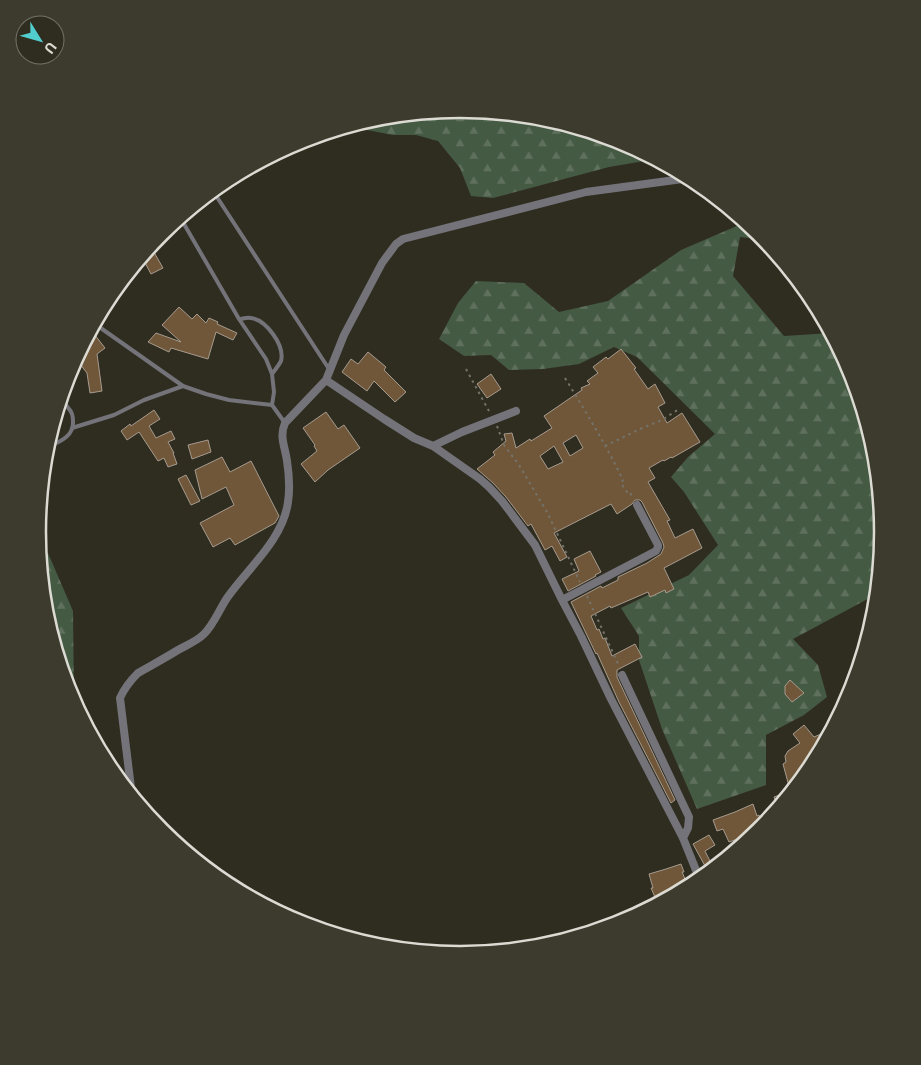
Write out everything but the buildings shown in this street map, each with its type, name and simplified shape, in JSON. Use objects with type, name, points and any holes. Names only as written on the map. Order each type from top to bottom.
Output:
[{"type":"street","points":[[130,783],[120,698],[122,693],[138,673],[203,635],[211,626],[227,598],[281,526],[290,490],[287,460],[281,435],[285,423],[326,380],[344,335],[382,264],[396,244],[403,239],[586,192],[677,180]]},
{"type":"street","points":[[326,380],[414,438],[433,446],[480,479],[502,501],[535,545],[582,636],[611,699],[683,838],[697,873]]},
{"type":"street","points":[[433,446],[516,411]]},
{"type":"street","points":[[562,600],[658,549],[658,545],[637,504]]},
{"type":"street","points":[[622,675],[689,817],[688,828],[683,838]]},
{"type":"lane","points":[[218,197],[330,370]]},
{"type":"lane","points":[[184,224],[239,320],[266,359],[272,374],[274,392],[272,406]]},
{"type":"lane","points":[[239,320],[250,317],[263,323],[273,333],[280,350],[281,360],[272,374]]},
{"type":"lane","points":[[100,328],[183,386],[229,400],[272,406],[285,423]]},
{"type":"lane","points":[[72,428],[110,417],[144,400],[183,386]]},
{"type":"lane","points":[[56,443],[68,436],[72,428],[73,419],[71,411],[66,406]]},
{"type":"path","points":[[466,369],[494,420],[504,445],[546,512],[584,589],[622,675]]},
{"type":"path","points":[[565,378],[605,446],[623,480],[621,482],[637,504]]},
{"type":"path","points":[[605,446],[662,420],[679,409]]},
{"type":"green space","points":[[433,119],[488,119],[515,122],[568,132],[594,140],[644,161],[609,167],[493,198],[471,196],[460,168],[438,141],[416,135],[393,135],[364,129]]},
{"type":"green space","points":[[738,225],[751,238],[740,237],[733,276],[784,336],[824,333],[843,374],[861,425],[871,478],[875,532],[869,598],[793,639],[818,665],[827,697],[804,715],[766,735],[766,785],[697,809],[662,729],[639,660],[639,636],[621,608],[689,575],[718,545],[684,492],[671,477],[688,457],[715,434],[637,357],[614,347],[579,364],[543,369],[509,370],[491,355],[464,356],[439,339],[458,303],[476,281],[524,283],[559,312],[608,301],[681,250]]},
{"type":"green space","points":[[47,552],[73,611],[74,680],[60,640],[54,613]]}]
